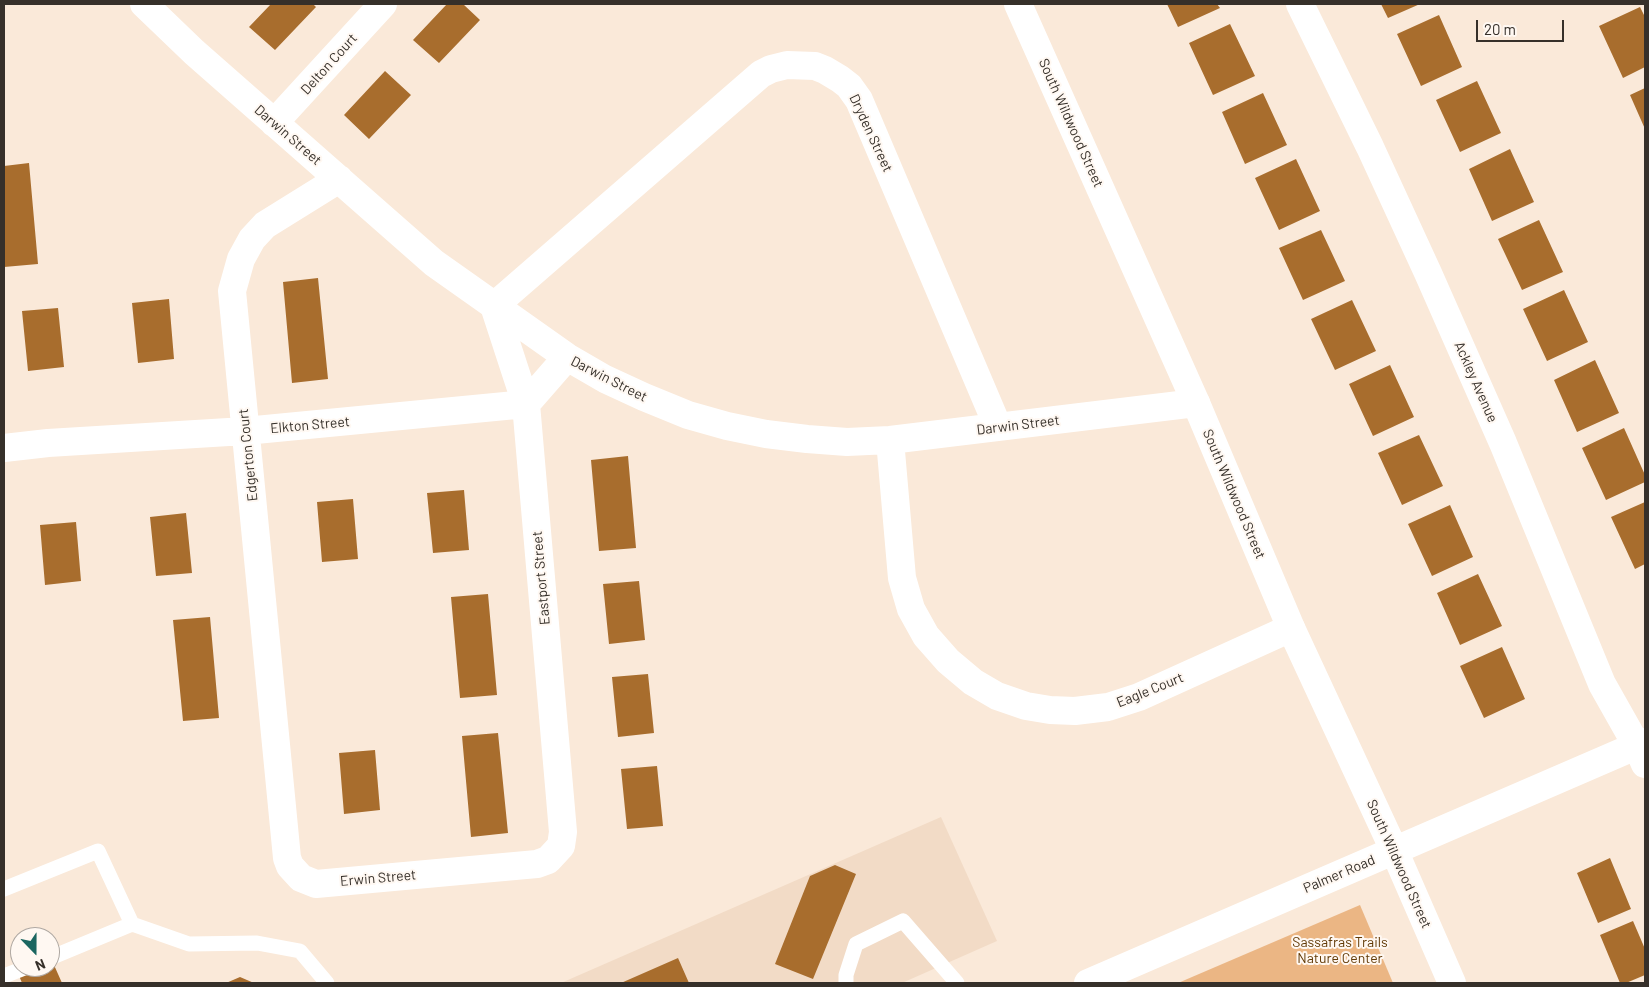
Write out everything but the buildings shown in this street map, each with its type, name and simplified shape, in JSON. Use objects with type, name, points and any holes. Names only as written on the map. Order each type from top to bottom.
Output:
[{"type":"street","name":"Darwin Street","points":[[144,4],[274,124],[434,264],[567,357],[605,379],[688,415],[766,434],[847,442],[890,440],[1196,403]]},
{"type":"street","name":"Delton Court","points":[[274,124],[383,4]]},
{"type":"street","name":"South Wildwood Street","points":[[1018,4],[1196,403],[1291,628],[1394,850],[1452,983]]},
{"type":"street","name":"Ackley Avenue","points":[[1300,4],[1370,147],[1432,282],[1503,443],[1602,684],[1643,751]]},
{"type":"street","name":"Dryden Street","points":[[494,306],[761,74],[787,65],[815,66],[826,70],[840,79],[849,86],[859,100],[998,427]]},
{"type":"street","name":"Edgerton Court","points":[[280,781],[232,291],[241,259],[252,239],[265,225],[338,179]]},
{"type":"street","name":"Eastport Street","points":[[494,306],[526,404],[563,832],[561,846],[555,852]]},
{"type":"street","points":[[526,404],[567,357]]},
{"type":"street","name":"Elkton Street","points":[[4,448],[245,431],[526,404]]},
{"type":"street","name":"Eagle Court","points":[[890,440],[902,578],[912,609],[926,636],[948,662],[973,682],[997,696],[1026,706],[1050,710],[1075,711],[1108,707],[1139,697],[1291,628]]},
{"type":"street","name":"Palmer Road","points":[[1088,983],[1394,850],[1643,751]]},
{"type":"street","name":"Erwin Street","points":[[280,781],[287,858],[290,866],[301,878],[316,884],[537,864],[548,860],[555,852]]},
{"type":"lane","points":[[4,889],[98,851],[132,924]]},
{"type":"lane","points":[[846,983],[846,975],[856,944],[903,921],[957,983]]},
{"type":"lane","points":[[60,954],[132,924],[189,944],[257,943],[300,951],[327,983]]},
{"type":"shaded area","points":[[941,817],[997,941],[902,983],[561,983]]},
{"type":"green space","name":"Sassafras Trails Nature Center","points":[[1360,905],[1393,983],[1178,983]]}]
